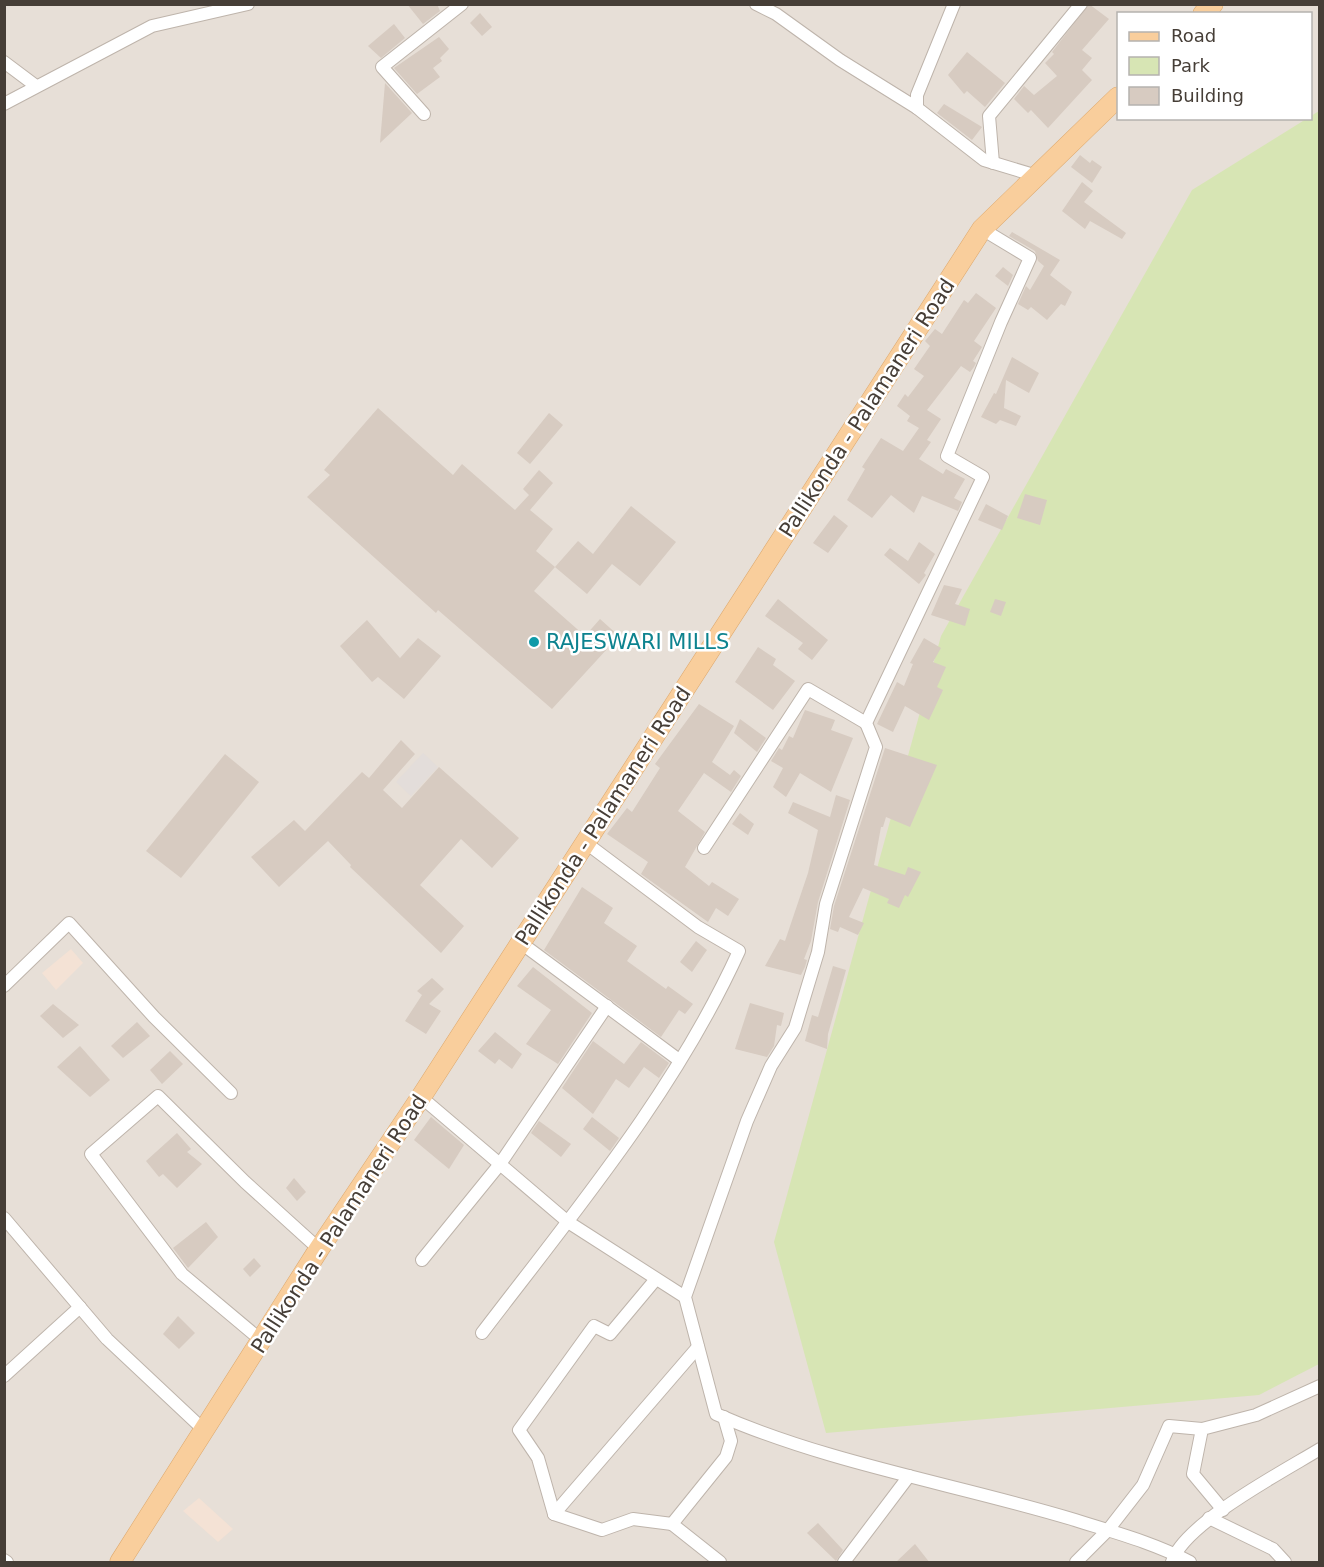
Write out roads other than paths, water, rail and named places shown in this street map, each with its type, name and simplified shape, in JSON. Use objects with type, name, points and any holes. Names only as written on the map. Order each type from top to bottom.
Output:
[{"type":"main road","name":"Pallikonda - Palamaneri Road","points":[[120,1563],[319,1249],[421,1097],[982,229],[1117,99]]},
{"type":"street","points":[[4,104],[152,26],[216,4]]},
{"type":"street","points":[[203,9],[248,4]]},
{"type":"street","points":[[424,114],[382,67],[462,4]]},
{"type":"street","points":[[756,4],[776,14],[840,60],[917,108],[984,160],[1037,176]]},
{"type":"street","points":[[917,108],[917,95],[954,4]]},
{"type":"street","points":[[993,163],[989,116],[1081,4]]},
{"type":"street","points":[[4,62],[36,86]]},
{"type":"street","points":[[866,723],[983,477],[947,456],[1000,322],[1030,258],[982,229]]},
{"type":"street","points":[[704,848],[808,689],[866,723],[876,747],[826,904],[818,952],[795,1028],[771,1066],[747,1121],[685,1297],[716,1414],[759,1433],[909,1476],[1032,1507],[1108,1530],[1190,1563]]},
{"type":"street","points":[[482,1333],[634,1134],[717,998],[739,951],[699,927],[586,843]]},
{"type":"street","points":[[4,986],[69,922],[154,1017],[231,1093]]},
{"type":"street","points":[[521,943],[679,1060]]},
{"type":"street","points":[[422,1260],[500,1164],[607,1006]]},
{"type":"street","points":[[262,1341],[182,1274],[91,1154],[158,1096],[319,1249]]},
{"type":"street","points":[[421,1097],[568,1222],[685,1297]]},
{"type":"street","points":[[4,1218],[107,1339],[205,1431]]},
{"type":"street","points":[[554,1514],[538,1458],[519,1430],[594,1326],[610,1334],[656,1279]]},
{"type":"street","points":[[4,1376],[80,1307]]},
{"type":"street","points":[[554,1514],[698,1347]]},
{"type":"street","points":[[1076,1563],[1108,1530],[1143,1485],[1169,1426],[1203,1428],[1256,1415],[1320,1386]]},
{"type":"street","points":[[672,1524],[726,1456],[730,1441],[724,1418]]},
{"type":"street","points":[[1203,1428],[1193,1474],[1223,1510]]},
{"type":"street","points":[[1173,1558],[1209,1518],[1319,1450]]},
{"type":"street","points":[[844,1563],[909,1476]]},
{"type":"street","points":[[554,1514],[602,1530],[633,1520],[672,1524],[720,1563]]},
{"type":"street","points":[[1209,1518],[1273,1549],[1285,1563]]},
{"type":"place","name":"RAJESWARI MILLS","points":[[534,642]]}]
